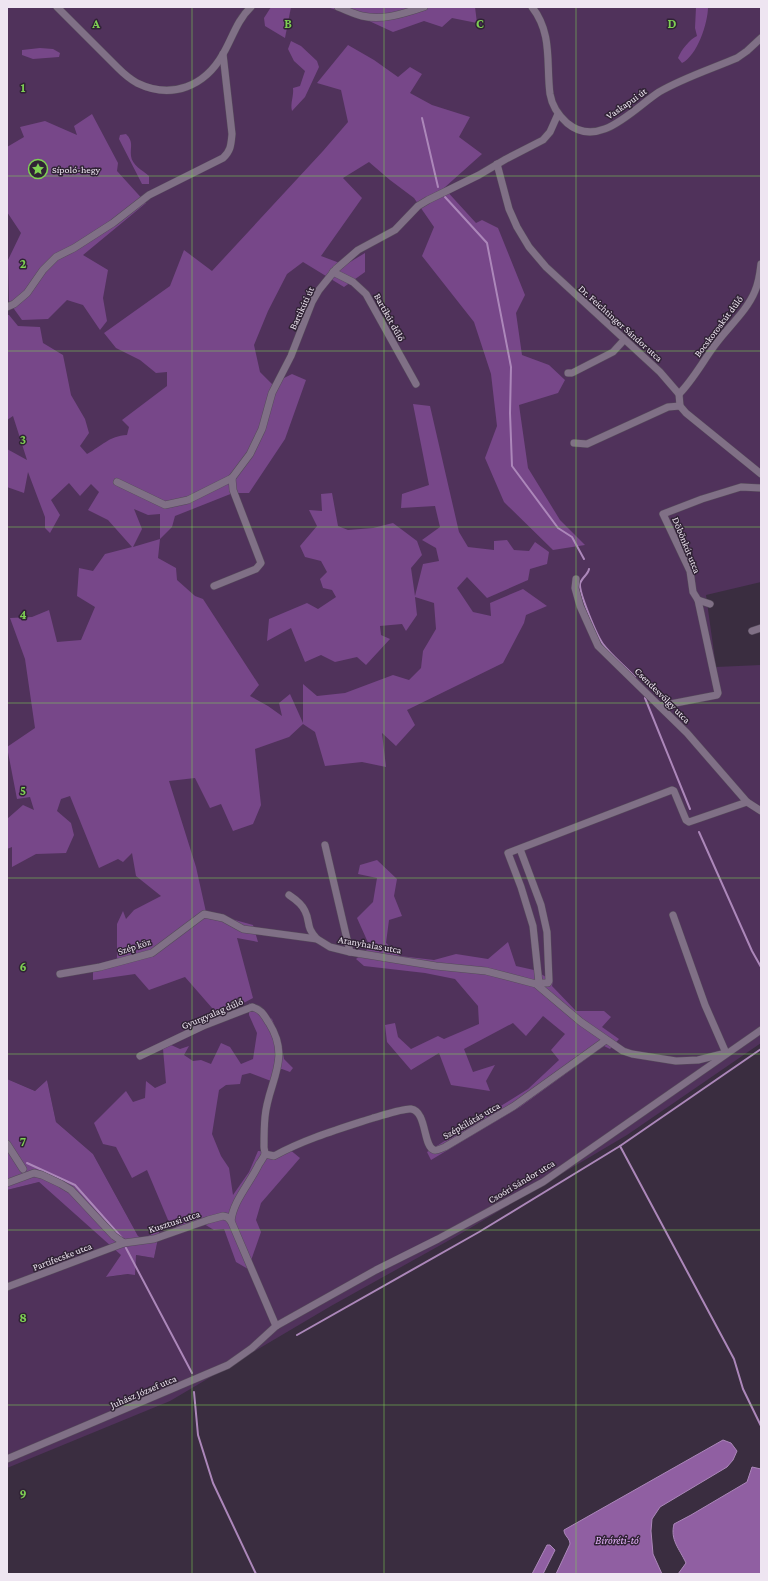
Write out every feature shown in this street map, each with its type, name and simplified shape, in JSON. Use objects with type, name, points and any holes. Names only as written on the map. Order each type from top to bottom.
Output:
[{"type":"street","points":[[57,7],[118,68],[137,83],[149,88],[163,90],[176,90],[192,85],[206,76],[223,54],[241,18],[251,7]]},
{"type":"street","points":[[338,7],[362,16],[389,17],[424,7]]},
{"type":"street","name":"Vaskapui út","points":[[532,7],[539,17],[547,37],[550,95],[558,114],[568,124],[578,130],[588,132],[599,131],[618,122],[659,92],[737,58],[748,51],[761,38]]},
{"type":"street","points":[[7,307],[14,304],[27,293],[43,270],[56,257],[74,248],[113,223],[149,195],[223,158],[229,152],[232,134],[223,54]]},
{"type":"street","name":"Bartikúti út","points":[[232,478],[250,454],[262,429],[272,393],[291,356],[312,302],[319,290],[334,272],[358,250],[395,230],[423,202],[479,175],[543,140],[550,132],[558,114]]},
{"type":"street","name":"Dr. Feichtinger Sándor utca","points":[[497,164],[509,209],[517,227],[529,247],[546,267],[660,372],[679,394]]},
{"type":"street","name":"Bocskoroskút dűlő","points":[[679,394],[687,386],[716,344],[749,303],[759,280],[761,264]]},
{"type":"street","name":"Bartikút dűlő","points":[[334,272],[353,282],[366,294],[416,384]]},
{"type":"street","points":[[568,373],[572,373],[613,352],[624,340]]},
{"type":"street","points":[[679,394],[680,406],[696,421],[761,474]]},
{"type":"street","points":[[574,443],[587,444],[668,407],[680,406]]},
{"type":"street","points":[[117,482],[165,505],[188,500],[232,478],[233,490],[261,563],[256,569],[214,586]]},
{"type":"street","name":"Döbönkút utca","points":[[698,600],[693,592],[690,572],[663,514],[702,499],[741,487],[761,488]]},
{"type":"street","name":"Csendesvölgy utca","points":[[576,580],[575,588],[580,606],[598,646],[660,706],[719,769],[747,802],[761,811]]},
{"type":"street","points":[[698,600],[710,604]]},
{"type":"street","points":[[660,706],[717,695],[718,693],[698,600]]},
{"type":"street","points":[[752,631],[761,628]]},
{"type":"street","points":[[520,848],[539,898],[547,932],[548,983],[538,983],[533,926],[521,887],[508,853],[520,848],[672,790],[674,791],[686,820],[689,822],[747,802]]},
{"type":"street","points":[[326,845],[350,952]]},
{"type":"street","points":[[289,895],[301,904],[305,910],[308,928],[317,939]]},
{"type":"street","name":"Aranyhalas utca","points":[[204,914],[223,918],[243,929],[317,939],[330,947],[350,952],[436,966],[486,971],[538,983],[581,1022],[623,1051],[632,1054],[676,1062],[698,1060],[726,1053]]},
{"type":"street","name":"Szép köz","points":[[60,974],[96,968],[152,953],[204,914]]},
{"type":"street","points":[[672,915],[705,1005],[726,1053]]},
{"type":"street","name":"Gyurgyalag dűlő","points":[[140,1056],[203,1026],[252,1007],[259,1008],[276,1033],[279,1054],[278,1072],[270,1093],[265,1116],[265,1154],[231,1215],[230,1221]]},
{"type":"street","name":"Csoóri Sándor utca","points":[[276,1326],[376,1270],[438,1239],[543,1182],[761,1030]]},
{"type":"street","name":"Szépkilátás utca","points":[[265,1154],[274,1156],[292,1146],[318,1136],[391,1112],[410,1109],[417,1112],[421,1118],[429,1145],[432,1150],[445,1147],[514,1106],[606,1040]]},
{"type":"street","points":[[7,1144],[23,1169]]},
{"type":"street","points":[[7,1183],[34,1173],[42,1175],[71,1190],[102,1225],[114,1236],[124,1242]]},
{"type":"street","name":"Kusztusi utca","points":[[124,1242],[154,1239],[223,1216],[227,1217],[230,1221]]},
{"type":"street","points":[[230,1221],[276,1326]]},
{"type":"street","name":"Partifecske utca","points":[[7,1287],[124,1242]]},
{"type":"street","name":"Juhász József utca","points":[[7,1459],[228,1366],[252,1348],[276,1326]]},
{"type":"shaded area","points":[[7,7],[761,7],[761,582],[706,595],[716,667],[761,665],[761,1043],[627,1135],[455,1237],[331,1306],[170,1401],[7,1468],[7,1190],[39,1182],[122,1255],[107,1277],[128,1274],[136,1255],[154,1258],[160,1229],[142,1240],[138,1236],[93,1154],[56,1122],[47,1080],[35,1091],[7,1079]]},
{"type":"shaded area","points":[[271,7],[291,7],[285,38],[265,26],[264,18]]},
{"type":"shaded area","points":[[327,7],[421,7],[424,9],[432,7],[475,7],[477,23],[452,18],[442,27],[424,21],[393,32],[367,20]]},
{"type":"shaded area","points":[[696,7],[708,7],[704,30],[692,54],[682,63],[678,58],[679,55],[683,48],[697,36],[695,28]]},
{"type":"shaded area","points":[[291,41],[301,46],[317,61],[319,67],[305,97],[292,111],[291,105],[293,88],[300,86],[305,71],[294,61],[288,49]]},
{"type":"shaded area","points":[[348,45],[374,60],[398,77],[410,67],[422,74],[410,93],[432,105],[470,117],[459,137],[482,154],[444,188],[476,223],[482,220],[498,228],[525,295],[516,313],[522,355],[549,365],[565,380],[558,393],[519,405],[528,468],[560,520],[585,545],[553,550],[504,502],[485,458],[497,426],[491,374],[474,322],[422,256],[434,227],[414,198],[369,162],[343,178],[362,198],[321,256],[345,265],[365,253],[365,272],[344,287],[303,262],[287,274],[268,311],[254,345],[260,372],[272,384],[292,374],[306,380],[285,439],[249,493],[233,493],[175,516],[172,527],[160,539],[158,558],[176,568],[177,580],[195,596],[203,599],[259,685],[250,696],[282,716],[279,703],[290,694],[303,723],[303,684],[317,696],[345,693],[393,675],[409,680],[421,668],[423,651],[436,629],[434,603],[415,597],[417,615],[406,631],[402,624],[380,626],[381,635],[390,639],[366,665],[357,657],[335,662],[321,655],[305,662],[291,628],[267,641],[269,619],[307,603],[318,609],[336,597],[332,590],[323,588],[320,579],[327,572],[321,561],[305,557],[300,546],[317,526],[309,510],[322,511],[321,494],[332,493],[338,526],[348,530],[373,528],[393,523],[417,541],[422,555],[411,568],[415,596],[423,564],[439,561],[436,548],[422,540],[440,527],[435,506],[401,508],[402,494],[429,485],[413,404],[430,406],[459,532],[468,547],[494,550],[494,541],[507,540],[514,550],[529,551],[535,542],[549,552],[547,564],[530,569],[528,580],[487,598],[467,577],[457,588],[473,612],[491,616],[490,603],[523,589],[547,606],[526,615],[524,623],[503,663],[407,710],[415,725],[396,746],[382,733],[386,767],[362,762],[325,766],[315,732],[303,724],[289,737],[255,749],[261,805],[253,824],[233,831],[221,804],[210,808],[195,778],[169,781],[196,867],[206,912],[253,925],[258,942],[237,938],[253,998],[219,1016],[185,977],[149,990],[135,974],[93,980],[93,967],[117,959],[117,924],[123,911],[126,919],[134,910],[161,896],[136,876],[132,853],[123,862],[118,859],[99,868],[70,796],[61,799],[57,811],[71,823],[74,835],[66,853],[36,854],[12,867],[12,847],[7,849],[7,819],[23,805],[34,810],[30,797],[17,799],[7,747],[35,728],[25,659],[10,618],[32,617],[49,610],[57,642],[81,640],[95,607],[77,596],[79,568],[93,571],[105,554],[132,547],[108,520],[88,510],[99,492],[91,484],[80,496],[69,483],[51,500],[60,515],[50,533],[45,528],[45,517],[28,472],[24,493],[7,487],[7,449],[27,460],[13,416],[7,420],[7,315],[9,315],[18,326],[40,327],[43,343],[63,355],[71,395],[85,419],[89,433],[80,446],[87,454],[110,439],[127,435],[129,427],[122,420],[167,386],[167,372],[156,373],[140,360],[116,348],[104,333],[170,286],[184,250],[212,271],[348,122],[341,90],[317,83]],"holes":[[[134,509],[148,515],[160,514],[160,539],[133,547],[142,529]]]},
{"type":"shaded area","points":[[40,48],[53,49],[60,53],[59,57],[33,59],[22,55],[22,50]]},
{"type":"shaded area","points":[[92,114],[118,163],[117,171],[146,203],[83,255],[108,270],[103,298],[107,321],[100,330],[83,305],[67,300],[48,319],[22,320],[9,302],[8,260],[21,233],[7,212],[7,147],[24,137],[20,127],[45,121],[77,135],[74,126]]},
{"type":"shaded area","points":[[126,134],[131,142],[131,156],[133,162],[149,176],[149,184],[142,184],[119,139],[120,135]]},
{"type":"shaded area","points":[[377,860],[397,879],[394,896],[402,916],[389,920],[386,943],[400,956],[434,960],[456,954],[488,959],[508,942],[516,966],[534,970],[553,981],[552,986],[576,1011],[604,1011],[611,1017],[602,1027],[619,1039],[610,1049],[604,1046],[520,1107],[431,1160],[427,1152],[528,1089],[559,1060],[551,1050],[565,1034],[543,1016],[526,1036],[513,1023],[464,1049],[473,1072],[495,1065],[486,1081],[490,1091],[451,1085],[439,1053],[411,1070],[387,1042],[385,1025],[395,1023],[398,1037],[411,1049],[438,1036],[444,1039],[479,1024],[478,1006],[455,979],[425,973],[364,966],[356,959],[370,947],[357,918],[373,902],[377,878],[358,874],[360,865]]},
{"type":"shaded area","points":[[249,1003],[272,1019],[281,1042],[284,1059],[293,1068],[290,1072],[282,1069],[276,1069],[271,1081],[250,1073],[242,1075],[240,1084],[226,1085],[219,1090],[212,1134],[221,1156],[229,1168],[233,1195],[249,1172],[258,1151],[278,1152],[289,1149],[300,1158],[261,1203],[256,1220],[261,1232],[248,1269],[236,1262],[224,1229],[214,1230],[199,1221],[180,1228],[171,1224],[147,1170],[132,1178],[116,1147],[103,1144],[94,1123],[126,1091],[133,1102],[145,1098],[146,1081],[155,1088],[166,1083],[163,1049],[171,1045],[180,1049],[189,1046],[184,1055],[193,1061],[201,1060],[211,1064],[221,1043],[230,1047],[241,1064],[253,1059],[257,1033],[249,1015]]},
{"type":"shaded area","points":[[7,1079],[35,1091],[47,1080],[56,1122],[93,1154],[138,1236],[143,1239],[160,1229],[154,1258],[136,1255],[135,1275],[128,1274],[106,1277],[121,1255],[39,1182],[7,1190]]},
{"type":"water","name":"Bíróréti-tó","points":[[723,1440],[731,1443],[737,1451],[733,1460],[727,1467],[660,1507],[652,1519],[651,1531],[653,1554],[662,1574],[556,1574],[570,1544],[564,1530]]},
{"type":"water","points":[[752,1467],[761,1469],[761,1574],[678,1574],[686,1563],[674,1539],[674,1524],[747,1482]]},
{"type":"water","points":[[547,1545],[550,1545],[555,1550],[543,1574],[532,1574]]},
{"type":"waterway","points":[[422,118],[438,187]]},
{"type":"waterway","points":[[445,197],[487,243],[511,367],[510,413],[512,466],[558,528],[572,537],[584,559]]},
{"type":"waterway","points":[[589,569],[580,584],[580,589],[593,624],[600,639],[610,653],[635,677]]},
{"type":"waterway","points":[[645,698],[690,809]]},
{"type":"waterway","points":[[699,832],[752,951],[761,967]]},
{"type":"waterway","points":[[297,1335],[479,1232],[620,1146],[761,1049]]},
{"type":"waterway","points":[[620,1146],[734,1359],[743,1389],[761,1426]]},
{"type":"waterway","points":[[27,1163],[75,1185],[122,1238]]},
{"type":"waterway","points":[[126,1248],[192,1373]]},
{"type":"waterway","points":[[194,1392],[198,1435],[213,1483],[256,1574]]},
{"type":"place","name":"Sípoló-hegy","points":[[38,169]]}]
